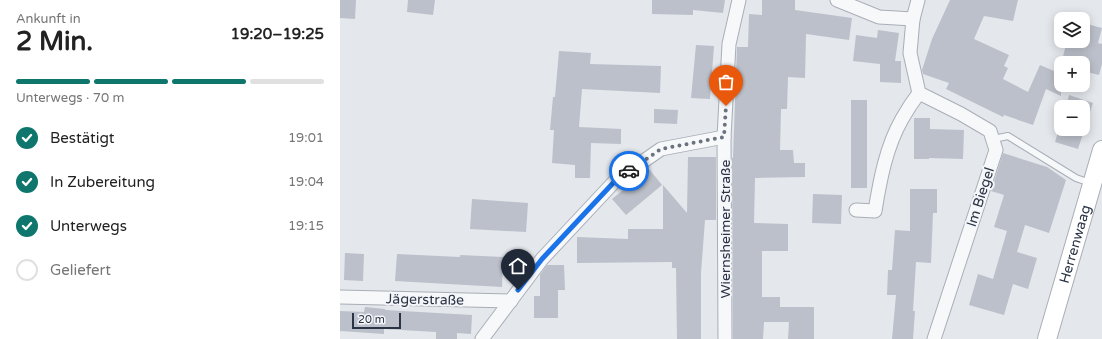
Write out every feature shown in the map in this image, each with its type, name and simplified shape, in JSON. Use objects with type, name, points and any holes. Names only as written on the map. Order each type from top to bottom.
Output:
[{"type":"main road","name":"Herrenwaag","points":[[1047,339],[1102,150]]},
{"type":"street","name":"Wiernsheimer Straße","points":[[725,339],[724,137],[729,44],[738,12],[739,0]]},
{"type":"street","points":[[838,0],[878,17],[913,19]]},
{"type":"street","points":[[856,210],[875,212],[879,183],[887,154],[902,119],[919,93],[910,52],[913,19],[918,0]]},
{"type":"street","points":[[919,93],[961,114],[990,131],[993,139]]},
{"type":"street","points":[[482,339],[542,259],[615,181],[661,149],[724,137]]},
{"type":"street","name":"Im Biegel","points":[[934,339],[996,150],[993,139]]},
{"type":"street","name":"Jägerstraße","points":[[340,297],[511,301]]},
{"type":"lane","points":[[993,139],[1008,136],[1076,178],[1092,183]]},
{"type":"building","points":[[340,0],[356,0],[355,19],[340,18]]},
{"type":"building","points":[[408,0],[435,0],[433,15],[407,12]]},
{"type":"building","points":[[652,0],[725,0],[723,13],[693,10],[693,15],[652,14]]},
{"type":"building","points":[[762,0],[795,0],[795,10],[852,18],[849,40],[806,34],[805,78],[788,77],[787,109],[781,109],[780,150],[793,150],[794,163],[805,163],[805,177],[755,178],[754,223],[788,224],[788,251],[762,251],[762,297],[780,297],[780,307],[814,307],[814,339],[788,339],[789,322],[764,322],[763,339],[733,339],[732,158],[737,47],[748,47],[749,14],[762,15]]},
{"type":"building","points":[[950,0],[1018,0],[1013,21],[984,16],[974,39],[1009,55],[1004,66],[1008,68],[1003,79],[1028,92],[1040,65],[1054,71],[1054,92],[1061,92],[1061,96],[1046,89],[1033,125],[1004,115],[1003,117],[946,89],[949,83],[923,74],[922,70],[932,39]]},
{"type":"building","points":[[1090,25],[1102,28],[1098,43],[1102,44],[1102,64],[1099,75],[1090,73],[1090,56],[1063,56],[1065,48],[1090,48]]},
{"type":"building","points":[[878,30],[899,33],[895,61],[901,61],[901,83],[880,82],[880,64],[853,61],[856,35],[877,38]]},
{"type":"building","points":[[696,45],[714,46],[710,99],[691,98]]},
{"type":"building","points":[[559,51],[591,53],[590,64],[661,66],[660,93],[582,89],[579,127],[621,129],[621,144],[591,143],[590,178],[575,178],[575,165],[552,163],[554,130],[550,130],[553,97],[555,97]]},
{"type":"building","points":[[1069,95],[1084,100],[1068,100]]},
{"type":"building","points":[[851,100],[867,100],[867,188],[851,188]]},
{"type":"building","points":[[1090,102],[1093,103],[1090,112]]},
{"type":"building","points":[[654,109],[678,110],[677,124],[654,123]]},
{"type":"building","points":[[914,118],[930,118],[930,129],[964,130],[963,159],[914,159]]},
{"type":"building","points":[[1057,136],[1082,136],[1078,149],[1055,142]]},
{"type":"building","points":[[1003,153],[1047,167],[1066,180],[1049,233],[1025,225],[1017,252],[1037,258],[1028,289],[1013,284],[1004,315],[969,305],[978,274],[993,279],[1007,231],[994,227],[1004,195],[991,191]]},
{"type":"building","points":[[688,157],[716,157],[716,220],[705,220],[701,273],[701,339],[677,339],[676,268],[672,268],[672,262],[577,263],[577,237],[628,239],[628,229],[663,229],[663,185],[687,213]]},
{"type":"building","points":[[649,169],[662,185],[626,215],[612,199]]},
{"type":"building","points":[[910,189],[937,189],[937,213],[933,213],[931,263],[916,262],[913,339],[892,339],[896,295],[887,295],[888,270],[892,270],[895,230],[910,231]]},
{"type":"building","points":[[813,194],[842,195],[841,224],[812,223]]},
{"type":"building","points":[[472,199],[528,203],[526,232],[470,229]]},
{"type":"building","points":[[345,253],[364,254],[363,281],[344,280]]},
{"type":"building","points":[[397,254],[460,257],[460,255],[503,257],[502,287],[395,281]]},
{"type":"building","points":[[547,265],[564,265],[565,290],[558,290],[558,318],[534,318],[534,296],[540,296],[540,275]]},
{"type":"building","points":[[365,307],[385,310],[472,315],[471,334],[457,333],[457,339],[436,339],[436,332],[384,329],[384,334],[340,331],[340,311],[364,312]]},
{"type":"way so far","points":[[629,171],[661,149],[724,137],[726,106]]},
{"type":"route","points":[[518,290],[542,259],[615,181],[629,171]]}]
